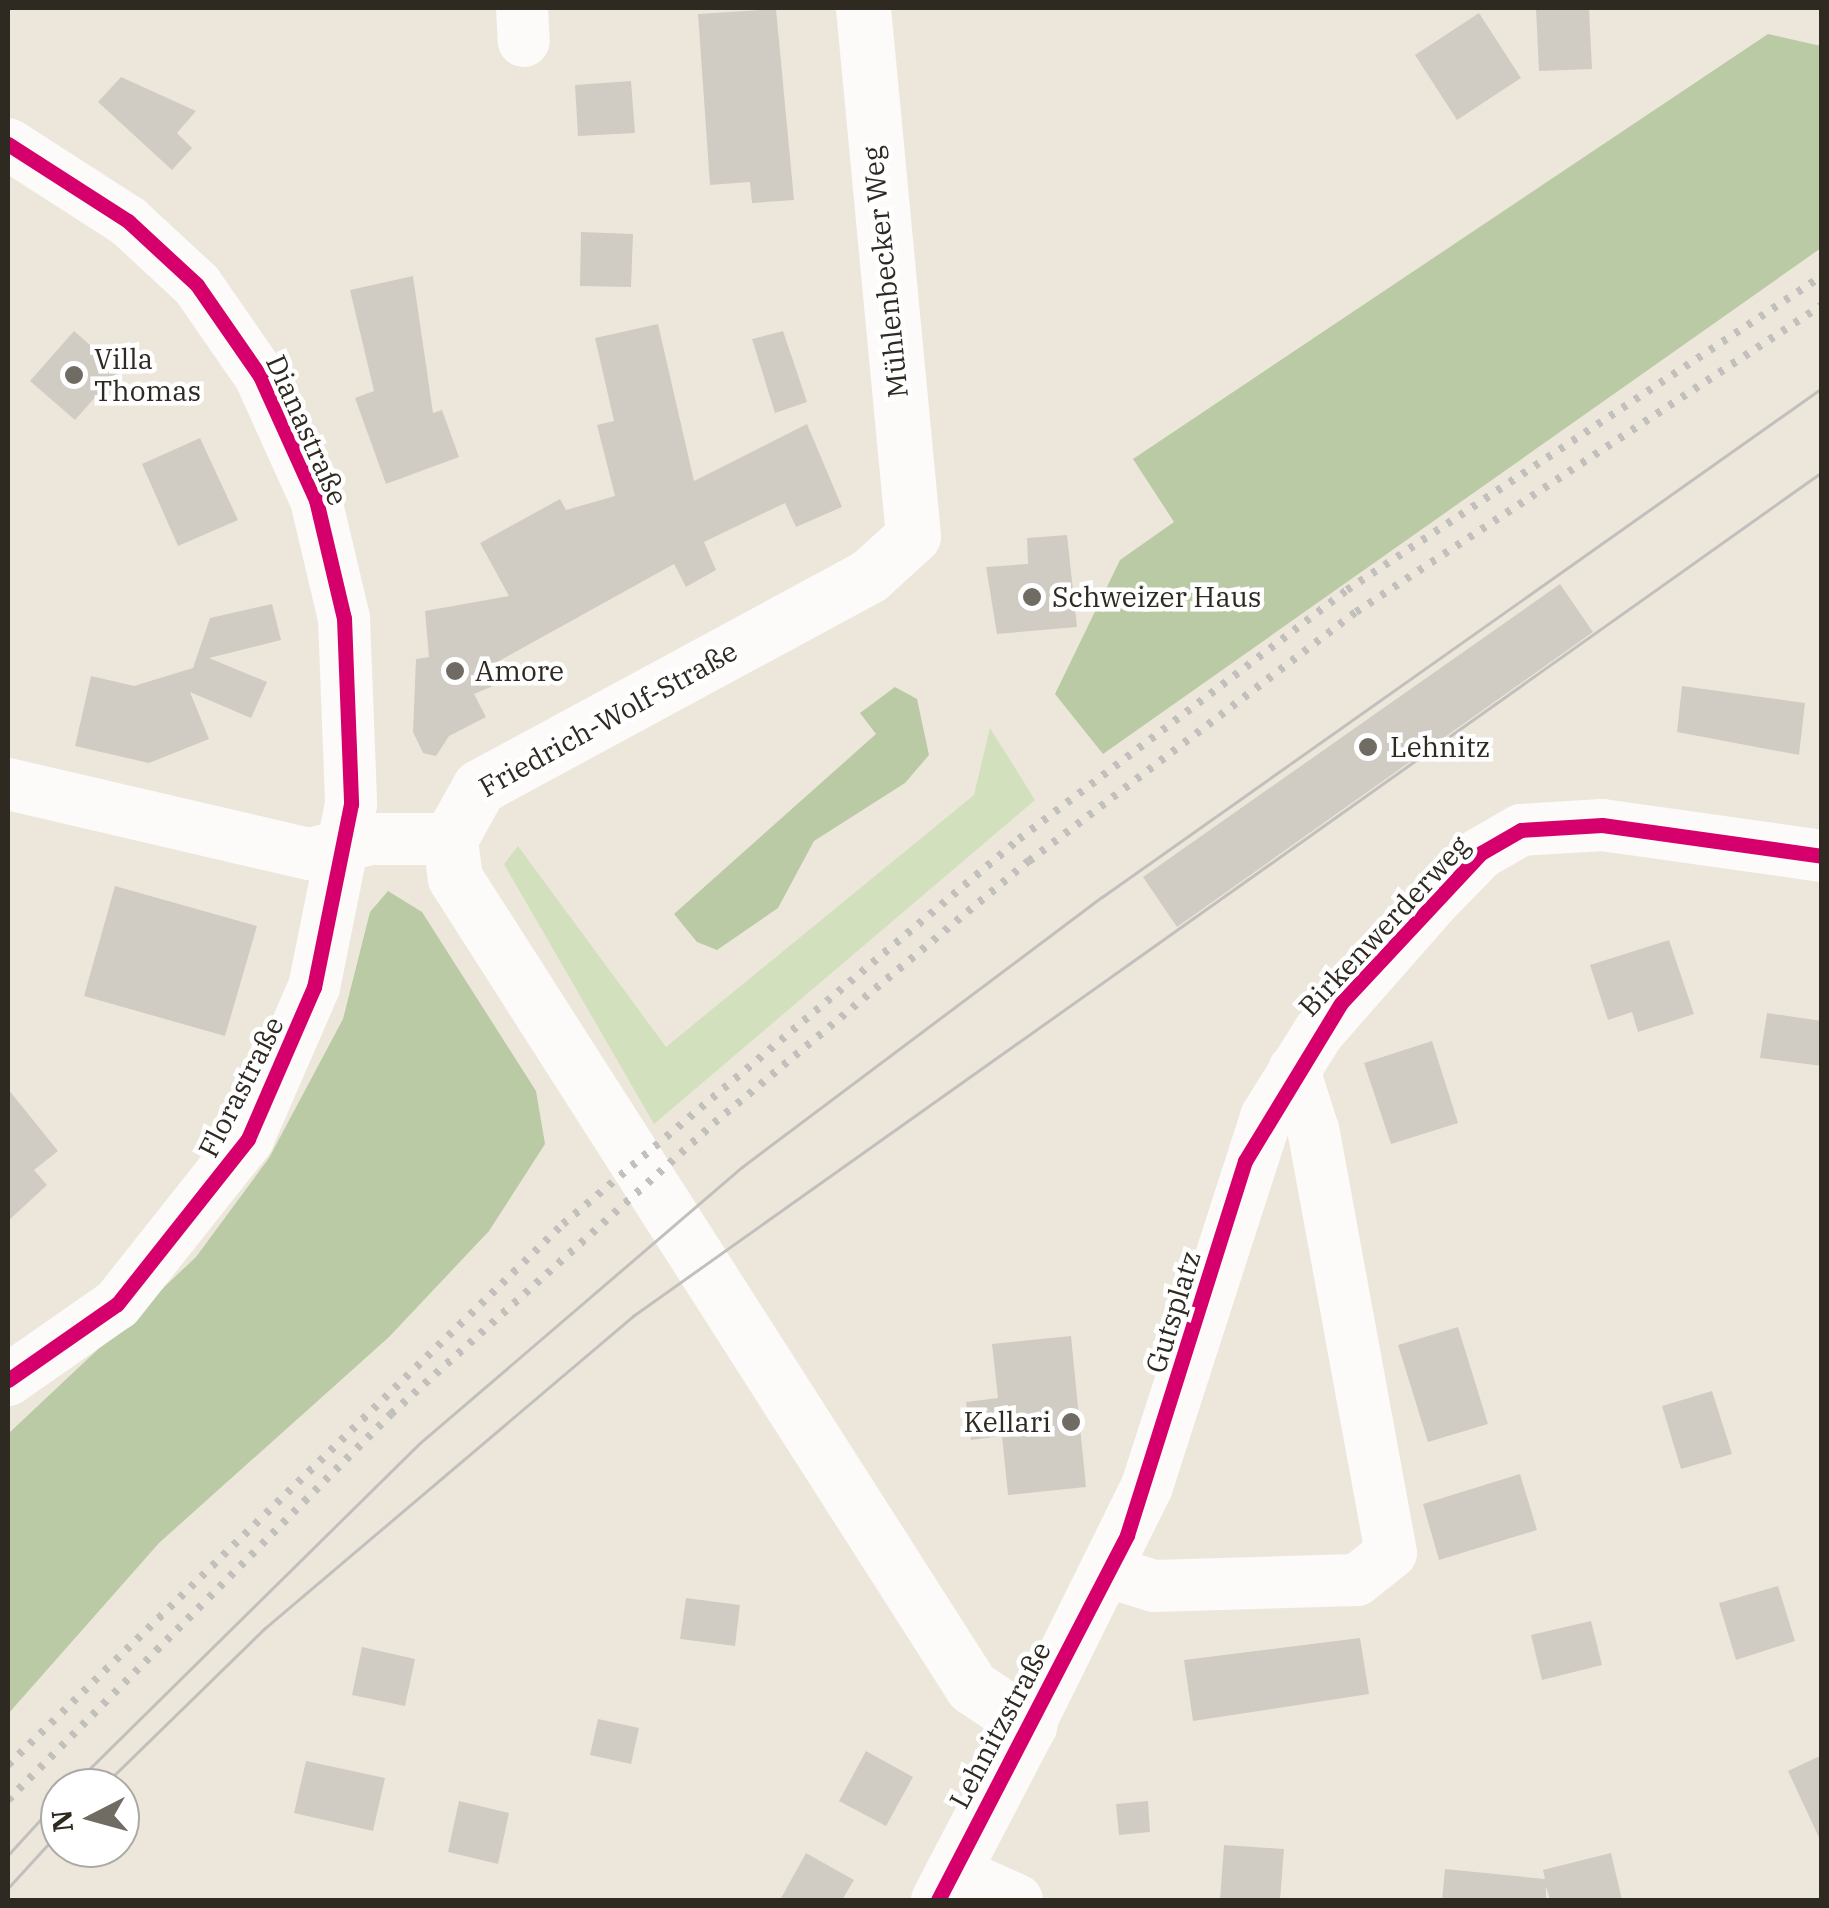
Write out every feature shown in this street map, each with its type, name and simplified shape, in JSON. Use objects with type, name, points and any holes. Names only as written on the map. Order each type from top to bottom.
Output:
[{"type":"main road","name":"Mühlenbecker Weg","points":[[863,8],[913,536]]},
{"type":"main road","name":"Friedrich-Wolf-Straße","points":[[450,839],[479,787],[869,576],[913,536]]},
{"type":"main road","points":[[450,839],[455,878],[972,1687],[1029,1726]]},
{"type":"main road","name":"Lehnitzstraße","points":[[945,1886],[1029,1726]]},
{"type":"street","name":"Dianastraße","points":[[8,144],[128,221],[197,285],[260,376],[316,500],[344,618],[346,846]]},
{"type":"street","points":[[8,784],[275,849],[450,839]]},
{"type":"street","name":"Birkenwerderweg","points":[[1294,1070],[1434,900],[1481,852],[1520,830],[1602,824],[1822,856]]},
{"type":"street","name":"Florastraße","points":[[8,1380],[117,1304],[248,1140],[294,1048],[346,846]]},
{"type":"street","points":[[1109,1572],[1154,1586],[1357,1580],[1391,1554],[1313,1130],[1294,1070]]},
{"type":"street","name":"Gutsplatz","points":[[1109,1572],[1147,1486],[1245,1160],[1294,1070]]},
{"type":"street","name":"Lehnitzstraße","points":[[1029,1726],[1109,1572]]},
{"type":"street","points":[[945,1886],[1017,1900]]},
{"type":"green space","points":[[1768,34],[1821,46],[1821,248],[1103,754],[1055,694],[1120,560],[1174,522],[1133,459]]},
{"type":"green space","points":[[895,687],[917,699],[929,755],[905,783],[814,841],[778,908],[717,950],[697,942],[674,914],[876,734],[860,713]]},
{"type":"green space","points":[[990,728],[1035,800],[654,1124],[504,864],[518,846],[666,1047],[974,795]]},
{"type":"green space","points":[[388,891],[422,912],[536,1091],[545,1144],[489,1231],[389,1337],[159,1543],[8,1714],[8,1434],[196,1257],[269,1158],[343,1019],[370,912]]},
{"type":"building","points":[[1536,8],[1589,8],[1592,69],[1539,71]]},
{"type":"building","points":[[776,9],[794,200],[752,203],[750,182],[710,185],[698,14]]},
{"type":"building","points":[[1479,13],[1521,78],[1457,120],[1415,55]]},
{"type":"building","points":[[121,77],[196,111],[177,133],[192,148],[172,170],[98,102]]},
{"type":"building","points":[[631,81],[635,133],[578,136],[575,85]]},
{"type":"building","points":[[581,232],[633,234],[631,287],[580,286]]},
{"type":"building","points":[[413,276],[433,413],[442,410],[459,457],[386,484],[355,398],[374,391],[350,290]]},
{"type":"building","points":[[658,324],[694,481],[807,424],[842,507],[796,527],[785,503],[704,542],[716,570],[686,587],[674,564],[490,666],[500,683],[474,694],[486,717],[449,736],[436,756],[423,753],[413,732],[416,659],[429,657],[425,611],[509,596],[480,543],[560,499],[566,510],[615,496],[597,425],[614,421],[595,338]]},
{"type":"building","name":"Villa Thomas","points":[[74,331],[119,370],[75,420],[30,381]]},
{"type":"building","points":[[783,331],[807,402],[775,413],[752,339]]},
{"type":"building","points":[[200,438],[238,520],[178,546],[142,464]]},
{"type":"building","name":"Schweizer Haus","points":[[1067,535],[1077,627],[997,634],[986,567],[1028,564],[1027,538]]},
{"type":"building","points":[[1560,584],[1593,632],[1177,927],[1143,877]]},
{"type":"building","points":[[272,604],[281,640],[209,658],[267,682],[251,718],[190,692],[209,739],[149,763],[75,746],[91,676],[134,686],[193,668],[210,618]]},
{"type":"building","points":[[1682,686],[1805,703],[1799,755],[1677,732]]},
{"type":"building","points":[[115,886],[257,926],[225,1036],[84,996]]},
{"type":"building","points":[[1669,940],[1694,1014],[1638,1032],[1632,1012],[1608,1020],[1590,965]]},
{"type":"building","points":[[1767,1013],[1822,1021],[1822,1066],[1760,1058]]},
{"type":"building","points":[[1432,1041],[1458,1123],[1391,1144],[1364,1063]]},
{"type":"building","points":[[8,1089],[58,1151],[34,1170],[47,1185],[8,1221]]},
{"type":"building","points":[[1458,1327],[1488,1424],[1428,1442],[1398,1345]]},
{"type":"building","points":[[1071,1336],[1086,1487],[1008,1495],[1002,1436],[971,1440],[966,1402],[998,1398],[992,1344]]},
{"type":"building","points":[[1712,1391],[1732,1454],[1681,1469],[1662,1406]]},
{"type":"building","points":[[1520,1474],[1537,1530],[1439,1560],[1423,1504]]},
{"type":"building","points":[[1778,1586],[1795,1641],[1736,1660],[1719,1603]]},
{"type":"building","points":[[686,1598],[740,1605],[735,1646],[680,1639]]},
{"type":"building","points":[[1591,1621],[1602,1665],[1542,1680],[1531,1635]]},
{"type":"building","points":[[1360,1638],[1369,1694],[1193,1721],[1184,1660]]},
{"type":"building","points":[[362,1647],[415,1659],[405,1706],[352,1695]]},
{"type":"building","points":[[598,1719],[639,1728],[631,1764],[590,1755]]},
{"type":"building","points":[[866,1751],[913,1777],[886,1826],[839,1801]]},
{"type":"building","points":[[1822,1755],[1822,1844],[1788,1771]]},
{"type":"building","points":[[306,1761],[385,1778],[373,1831],[294,1813]]},
{"type":"building","points":[[459,1801],[509,1813],[498,1864],[448,1852]]},
{"type":"building","points":[[1148,1801],[1150,1832],[1119,1835],[1116,1804]]},
{"type":"building","points":[[1224,1845],[1284,1849],[1280,1900],[1220,1900]]},
{"type":"building","points":[[806,1853],[854,1880],[842,1900],[780,1900]]},
{"type":"building","points":[[1611,1853],[1622,1900],[1550,1900],[1546,1886],[1546,1900],[1442,1900],[1445,1869],[1545,1879],[1543,1870]]},
{"type":"tram line","points":[[90,1768],[420,1443],[742,1167],[1102,897],[1822,388]]},
{"type":"tram line","points":[[122,1768],[264,1629],[633,1316],[1822,472]]},
{"type":"tram line","points":[[8,1855],[40,1820]]},
{"type":"tram line","points":[[8,1888],[40,1853]]},
{"type":"railway","points":[[8,1765],[563,1224],[1019,839],[1347,590],[1822,276]]},
{"type":"railway","points":[[8,1800],[391,1414],[714,1123],[1029,861],[1356,612],[1822,305]]},
{"type":"cycle path","points":[[8,144],[128,221],[197,285],[260,376],[316,500],[344,618],[351,804],[314,987],[248,1139],[117,1304],[8,1380]]},
{"type":"cycle path","points":[[938,1900],[1127,1535],[1245,1161],[1341,1003],[1481,853],[1521,830],[1602,825],[1822,856]]},
{"type":"place","name":"Villa Thomas","points":[[74,375]]},
{"type":"place","name":"Schweizer Haus","points":[[1032,597]]},
{"type":"place","name":"Amore","points":[[455,671]]},
{"type":"place","name":"Lehnitz","points":[[1368,747]]},
{"type":"place","name":"Kellari","points":[[1071,1422]]}]
